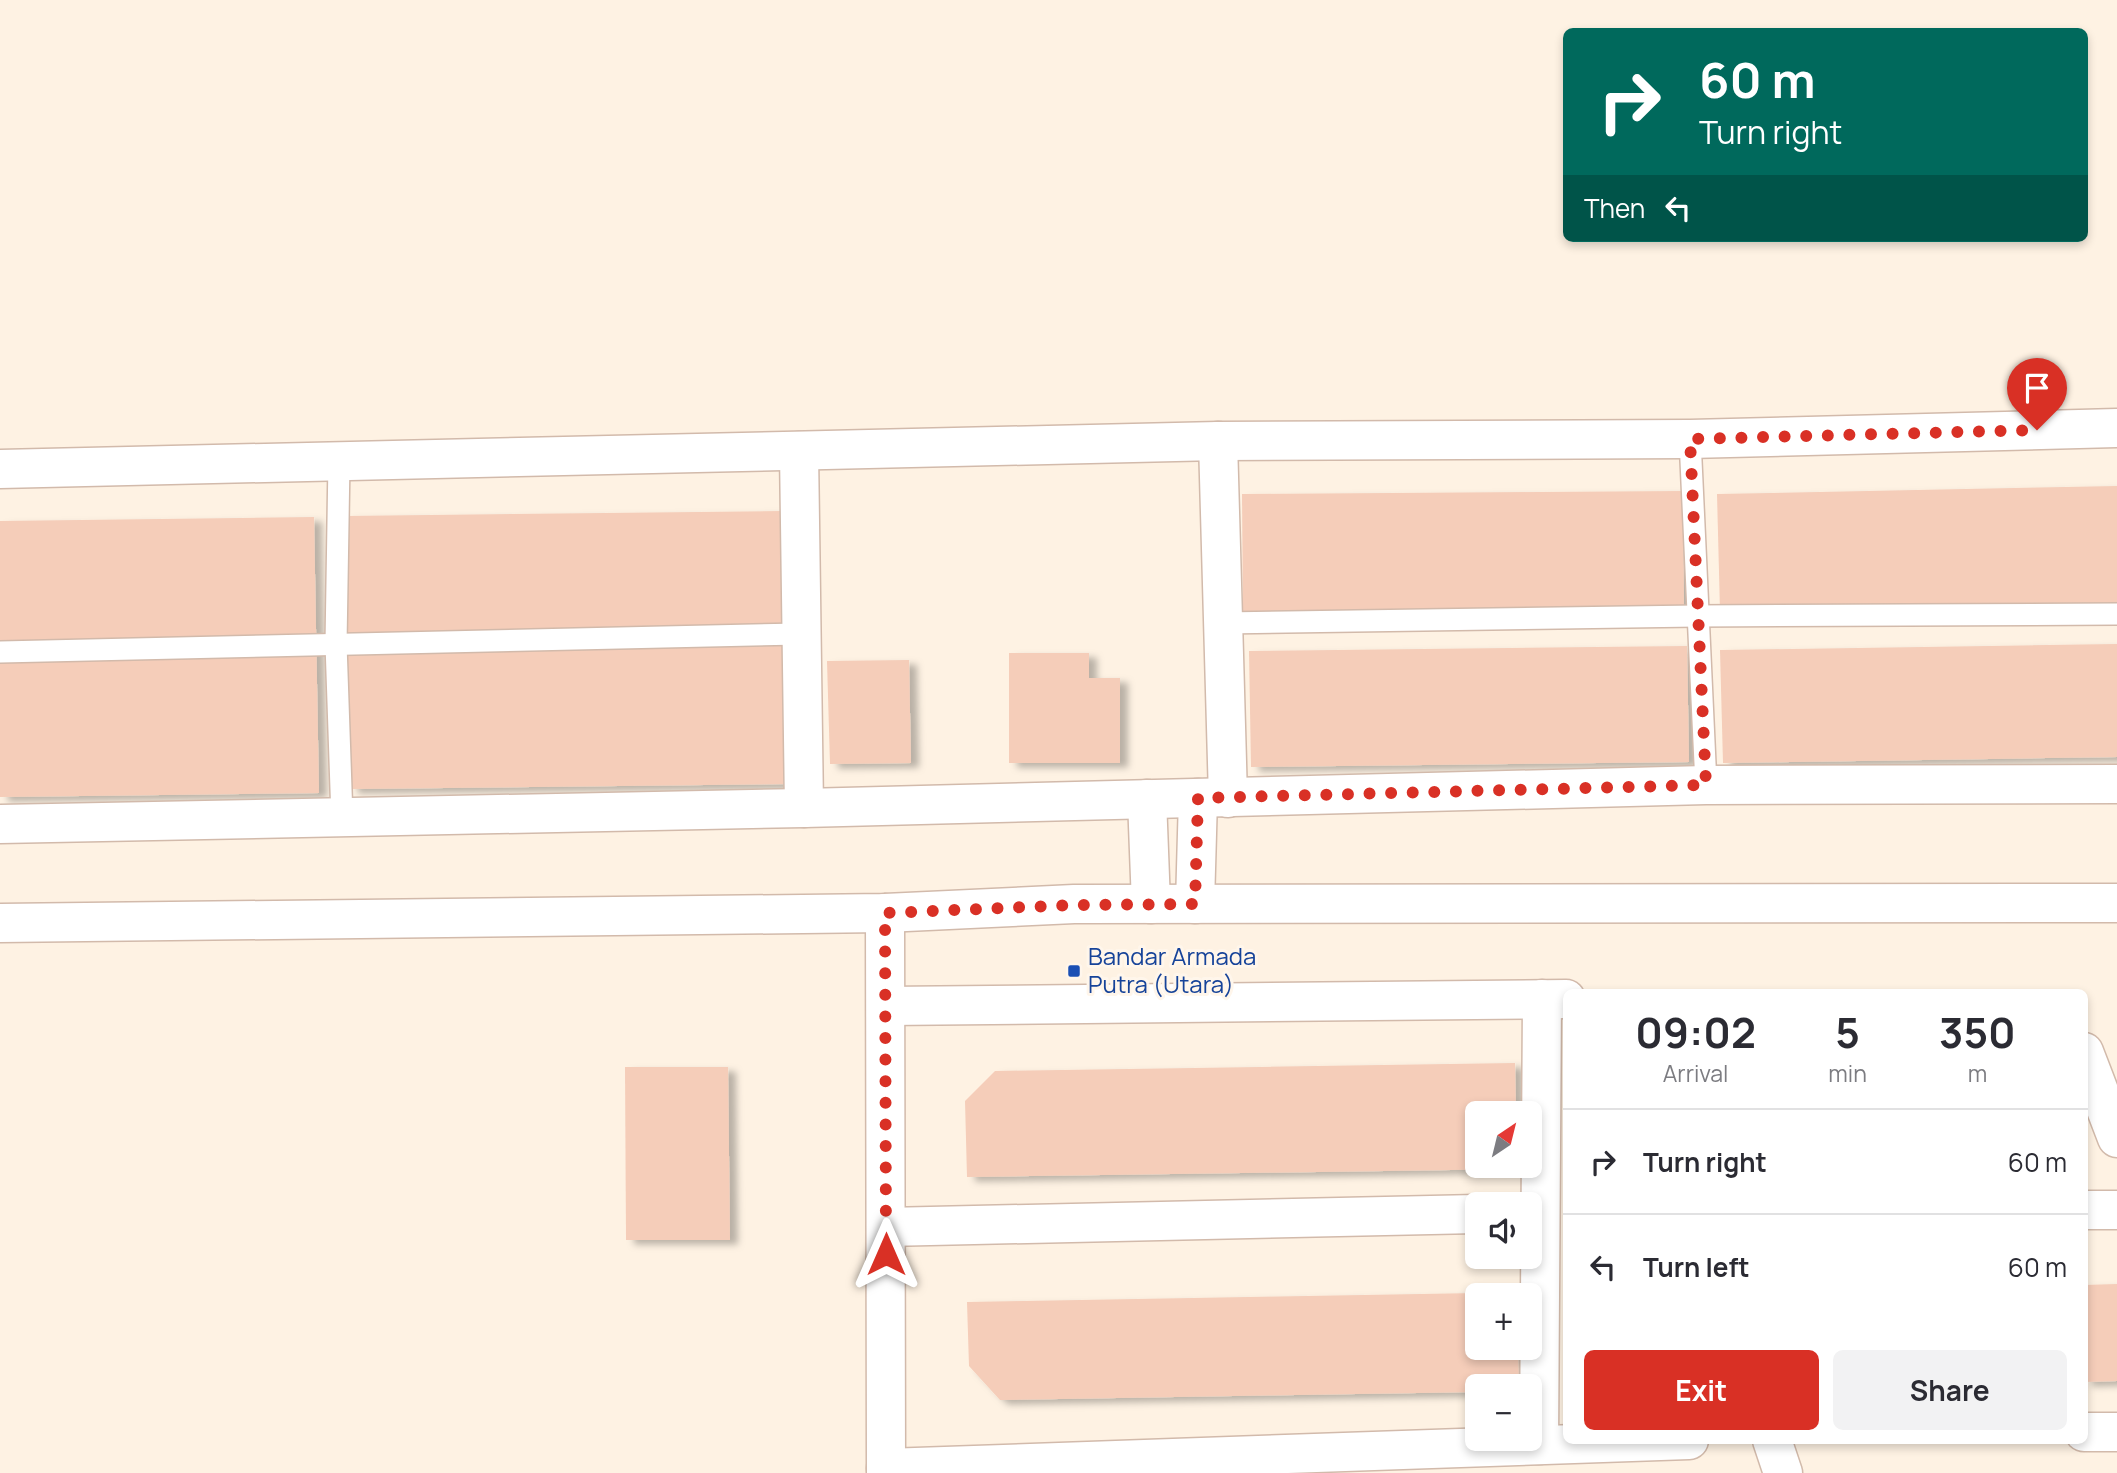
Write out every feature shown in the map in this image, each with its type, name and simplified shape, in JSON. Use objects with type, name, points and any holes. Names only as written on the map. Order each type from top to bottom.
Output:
[{"type":"street","points":[[0,469],[1218,441],[1690,439],[2117,428]]},
{"type":"street","points":[[1195,904],[1213,798],[1222,623],[1218,441]]},
{"type":"street","points":[[799,451],[804,808]]},
{"type":"street","points":[[0,824],[804,808],[1706,785],[2117,784]]},
{"type":"street","points":[[1147,799],[1151,904]]},
{"type":"street","points":[[0,923],[885,913],[1151,904],[2117,903]]},
{"type":"street","points":[[885,913],[886,1470],[1385,1462],[1485,1451]]},
{"type":"street","points":[[886,1006],[1554,999],[1541,1374]]},
{"type":"street","points":[[2088,1062],[2117,1138]]},
{"type":"street","points":[[2088,1210],[2117,1210]]},
{"type":"street","points":[[886,1227],[1465,1214]]},
{"type":"street","points":[[2088,1432],[2117,1432]]},
{"type":"street","points":[[1542,1445],[1569,1444]]},
{"type":"street","points":[[1773,1444],[1783,1473]]},
{"type":"lane","points":[[1690,439],[1706,785]]},
{"type":"lane","points":[[339,461],[336,644],[342,818]]},
{"type":"lane","points":[[1222,623],[1697,616],[2117,614]]},
{"type":"lane","points":[[0,652],[800,634]]},
{"type":"building","points":[[2117,486],[2117,603],[1720,611],[1717,494]]},
{"type":"building","points":[[1683,491],[1684,614],[1243,618],[1242,494]]},
{"type":"building","points":[[784,511],[789,784],[350,789],[345,516]]},
{"type":"building","points":[[314,517],[319,793],[0,797],[0,521]]},
{"type":"building","points":[[2117,644],[2117,757],[1723,763],[1720,650]]},
{"type":"building","points":[[1687,646],[1689,762],[1251,767],[1249,651]]},
{"type":"building","points":[[1009,653],[1089,653],[1089,678],[1120,678],[1120,763],[1009,763]]},
{"type":"building","points":[[909,660],[911,763],[830,764],[827,661]]},
{"type":"building","points":[[1515,1063],[1516,1101],[1465,1101],[1465,1170],[967,1177],[965,1101],[995,1071]]},
{"type":"building","points":[[625,1067],[728,1067],[730,1240],[626,1240]]},
{"type":"building","points":[[2117,1284],[2117,1381],[2088,1382],[2088,1285]]},
{"type":"building","points":[[1465,1293],[1465,1360],[1518,1360],[1519,1374],[1465,1374],[1465,1392],[1000,1400],[969,1366],[967,1302]]},
{"type":"place","name":"Bandar Armada Putra (Utara)","points":[[1074,971]]},
{"type":"route","points":[[886,1254],[885,913],[1074,905],[1195,904],[1198,798],[1706,785],[1690,439],[2037,430]]}]
